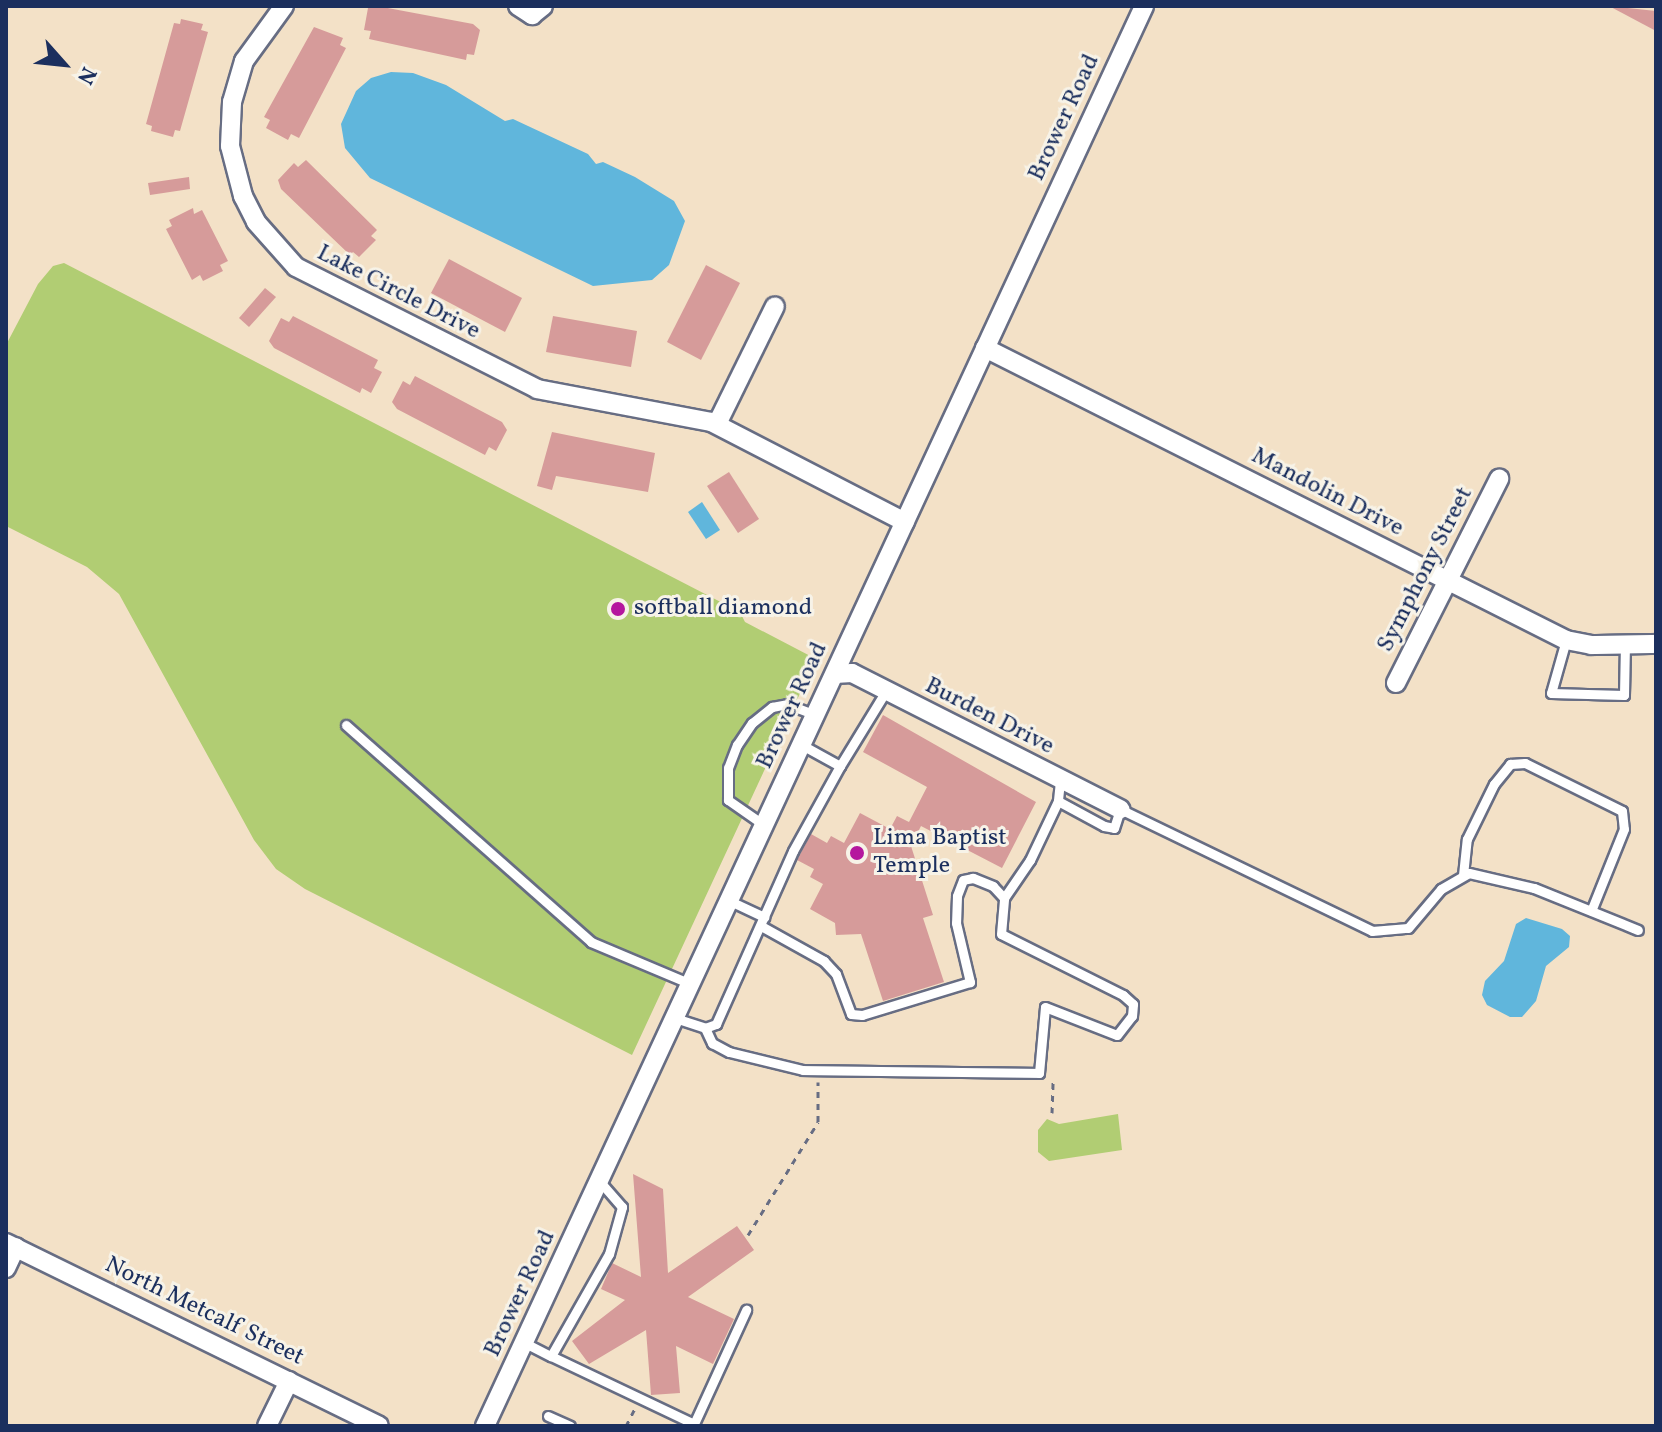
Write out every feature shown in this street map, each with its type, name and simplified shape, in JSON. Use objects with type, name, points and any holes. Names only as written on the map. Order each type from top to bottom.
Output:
[{"type":"street","name":"Lake Circle Drive","points":[[284,6],[244,61],[230,124],[234,169],[243,196],[268,241],[283,255],[323,284],[537,389],[717,424],[905,522]]},
{"type":"street","points":[[518,6],[532,15],[543,6]]},
{"type":"street","name":"Brower Road","points":[[485,1426],[1144,6]]},
{"type":"street","points":[[717,424],[775,306]]},
{"type":"street","name":"Mandolin Drive","points":[[985,348],[1566,640],[1656,644]]},
{"type":"street","name":"Symphony Street","points":[[1396,683],[1499,479]]},
{"type":"street","name":"Burden Drive","points":[[835,674],[852,673],[1120,809]]},
{"type":"street","points":[[6,1268],[9,1243]]},
{"type":"street","name":"North Metcalf Street","points":[[9,1243],[379,1426]]},
{"type":"street","points":[[267,1426],[289,1381]]},
{"type":"lane","points":[[1566,640],[1551,693],[1624,695],[1625,645]]},
{"type":"lane","points":[[675,1018],[705,1028],[716,1024],[840,766],[886,691]]},
{"type":"lane","points":[[765,825],[728,800],[728,768],[737,745],[752,723],[772,707],[787,704],[816,715]]},
{"type":"lane","points":[[346,725],[591,942],[691,984]]},
{"type":"lane","points":[[802,745],[840,766]]},
{"type":"lane","points":[[1463,875],[1467,839],[1494,784],[1510,764],[1525,763],[1622,811],[1624,829],[1591,911]]},
{"type":"lane","points":[[705,1028],[712,1043],[729,1052],[818,1071],[1039,1073],[1045,1007],[1105,1033],[1117,1035],[1124,1029],[1133,1004],[1123,995],[1001,934],[1004,898],[1030,860],[1058,801],[1060,781]]},
{"type":"lane","points":[[1058,801],[1114,828],[1120,809],[1372,931],[1392,933],[1408,928],[1441,889],[1463,875],[1509,880],[1638,930]]},
{"type":"lane","points":[[730,901],[824,961],[836,974],[851,1014],[862,1015],[970,982],[956,923],[963,880],[973,878],[993,886],[1004,898]]},
{"type":"lane","points":[[551,1356],[609,1254],[622,1219],[618,1198],[600,1182]]},
{"type":"lane","points":[[525,1343],[694,1425],[746,1310]]},
{"type":"lane","points":[[548,1416],[570,1426]]},
{"type":"path","points":[[748,1235],[818,1122],[818,1071]]},
{"type":"path","points":[[1052,1113],[1053,1081]]},
{"type":"path","points":[[626,1426],[639,1398]]},
{"type":"green space","points":[[64,263],[740,612],[745,622],[816,659],[632,1055],[305,889],[276,869],[254,840],[119,594],[87,567],[6,526],[6,345],[38,284],[53,266]]},
{"type":"green space","points":[[1118,1114],[1122,1150],[1049,1161],[1038,1152],[1038,1130],[1047,1119],[1059,1124]]},
{"type":"water","points":[[391,72],[413,73],[446,85],[505,121],[513,119],[588,154],[596,164],[603,162],[635,177],[674,201],[685,221],[669,265],[652,280],[593,286],[370,178],[345,148],[341,124],[356,91],[371,78]]},
{"type":"water","points":[[702,502],[720,530],[706,539],[688,512]]},
{"type":"water","points":[[1526,918],[1562,929],[1570,936],[1569,947],[1546,966],[1536,1001],[1522,1017],[1510,1017],[1487,1005],[1482,995],[1485,981],[1504,961],[1516,924]]},
{"type":"building","points":[[377,6],[473,24],[480,30],[474,55],[467,54],[466,60],[369,39],[371,31],[364,30],[368,8]]},
{"type":"building","points":[[1609,6],[1656,11],[1656,31]]},
{"type":"building","points":[[181,19],[203,24],[201,30],[208,32],[180,131],[175,130],[173,137],[151,131],[152,126],[146,124],[174,23],[180,24]]},
{"type":"building","points":[[314,27],[343,38],[340,45],[346,48],[299,138],[291,134],[288,140],[266,128],[270,120],[264,117]]},
{"type":"building","points":[[306,160],[377,230],[371,236],[376,240],[359,257],[353,252],[350,255],[281,189],[278,180],[294,163],[298,167]]},
{"type":"building","points":[[189,177],[190,189],[150,195],[148,183]]},
{"type":"building","points":[[193,208],[194,214],[202,210],[228,261],[220,265],[223,271],[203,281],[200,275],[192,280],[166,229],[172,226],[169,220]]},
{"type":"building","points":[[449,259],[522,298],[505,332],[431,293]]},
{"type":"building","points":[[706,265],[740,283],[701,360],[667,342]]},
{"type":"building","points":[[265,288],[276,297],[249,327],[239,318]]},
{"type":"building","points":[[293,316],[378,360],[374,368],[382,372],[371,393],[362,388],[360,393],[274,348],[269,341],[281,318],[289,322]]},
{"type":"building","points":[[553,316],[637,331],[631,367],[546,352]]},
{"type":"building","points":[[415,376],[502,422],[507,430],[496,451],[489,447],[485,455],[397,409],[392,402],[403,381],[410,385]]},
{"type":"building","points":[[552,432],[655,453],[648,492],[556,476],[552,490],[537,486]]},
{"type":"building","points":[[729,472],[759,519],[738,533],[707,486]]},
{"type":"building","name":"Lima Baptist Temple","points":[[883,715],[1036,802],[1002,868],[921,826],[911,846],[933,915],[923,918],[944,982],[883,1001],[861,934],[836,935],[835,923],[810,909],[823,884],[810,877],[814,869],[797,860],[811,834],[827,843],[831,836],[844,843],[860,813],[890,829],[897,816],[909,822],[927,787],[863,752]]},
{"type":"building","points":[[633,1174],[663,1189],[668,1273],[737,1226],[754,1250],[688,1297],[734,1319],[713,1364],[676,1346],[680,1393],[651,1395],[646,1330],[589,1364],[572,1341],[625,1300],[601,1289],[612,1263],[641,1277]]},
{"type":"place","name":"softball diamond","points":[[618,609]]},
{"type":"place","name":"Lima Baptist Temple","points":[[857,853]]}]
